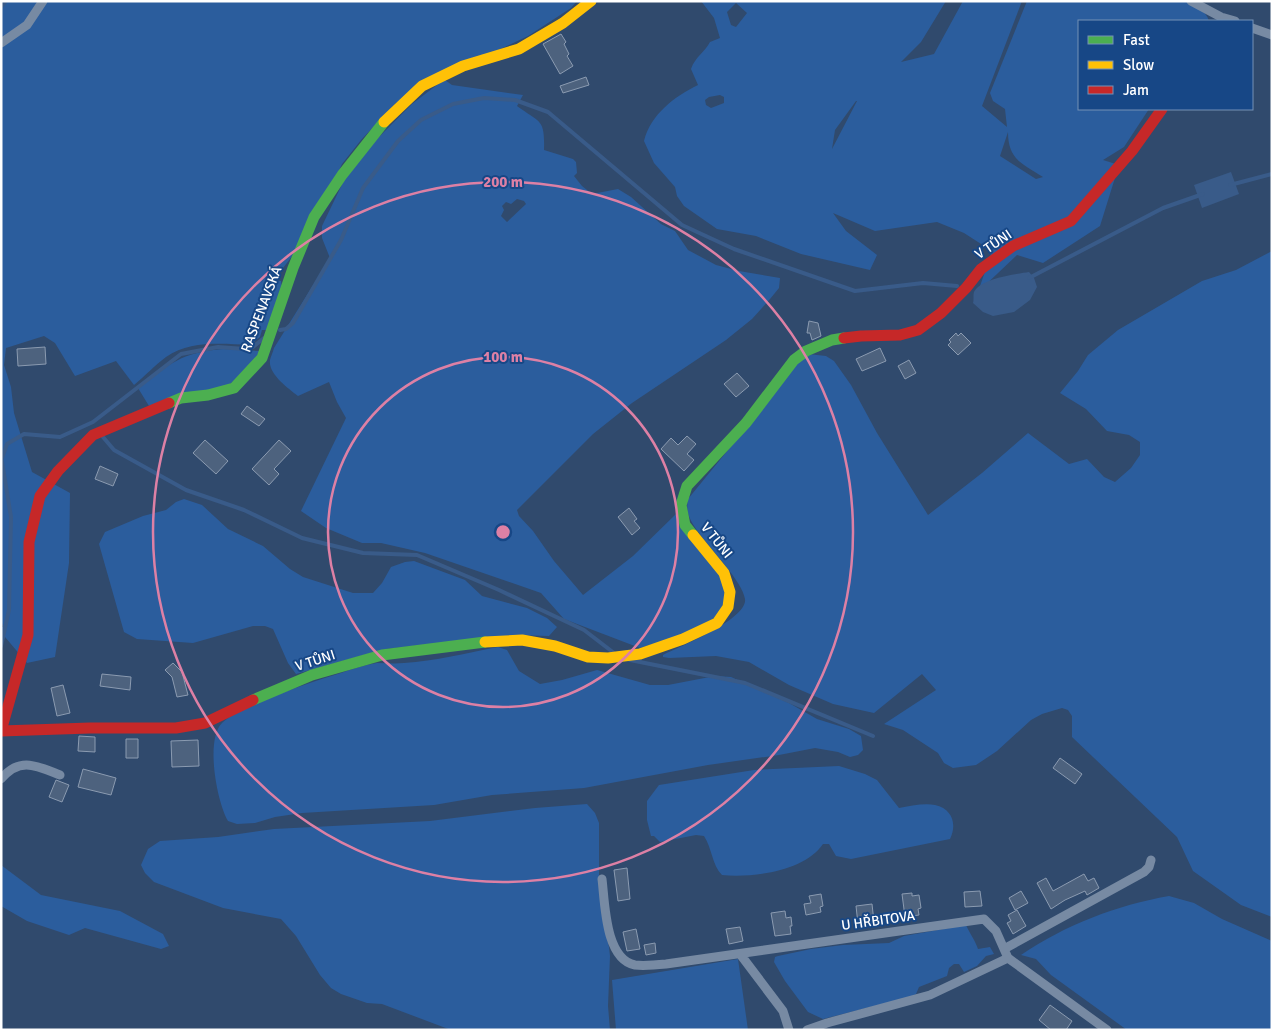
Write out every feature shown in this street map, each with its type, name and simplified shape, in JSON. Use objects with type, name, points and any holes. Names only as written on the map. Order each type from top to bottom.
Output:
[{"type":"street","points":[[1,43],[27,25],[43,1]]},
{"type":"street","name":"RASPENAVSKÁ","points":[[1,731],[28,635],[29,542],[40,496],[58,471],[93,435],[181,398],[208,395],[234,388],[262,358],[293,268],[314,216],[342,175],[388,117],[422,86],[463,66],[519,48],[563,23],[591,1]]},
{"type":"street","points":[[1191,1],[1219,19]]},
{"type":"street","points":[[1253,28],[1272,35]]},
{"type":"street","name":"V TŮNI","points":[[1,731],[176,728],[205,724],[269,692],[312,675],[382,654],[522,640],[555,646],[588,658],[608,658],[648,651],[683,639],[717,623],[728,607],[730,592],[724,573],[685,525],[680,505],[687,486],[746,423],[794,360],[806,351],[832,340],[861,336],[900,335],[918,330],[941,313],[966,288],[980,269],[1013,246],[1071,221],[1132,151],[1161,110]]},
{"type":"street","points":[[1,779],[20,764],[35,765],[60,775]]},
{"type":"street","points":[[1004,949],[1144,872],[1149,867],[1150,860]]},
{"type":"street","name":"U HŘBITOVA","points":[[602,879],[610,937],[619,958],[634,965],[666,964],[984,919],[996,931],[1008,958]]},
{"type":"street","points":[[740,954],[783,1011],[789,1030]]},
{"type":"street","points":[[807,1030],[930,995],[1008,958],[1107,1030]]},
{"type":"shaded area","points":[[1,1],[577,1],[571,8],[528,36],[396,103],[361,140],[342,164],[311,231],[274,280],[281,281],[282,290],[269,330],[262,330],[260,337],[250,345],[207,344],[186,348],[166,357],[134,385],[116,361],[75,376],[55,343],[44,336],[6,348],[4,365],[11,387],[14,413],[32,472],[70,493],[69,563],[55,657],[27,663],[5,637],[1,647],[1,627],[3,627],[1,618]]},
{"type":"shaded area","points":[[701,1],[946,1],[921,42],[901,62],[934,54],[963,1],[1022,1],[982,106],[1007,127],[1005,109],[993,101],[990,93],[1027,1],[1185,1],[1203,11],[1209,20],[1078,20],[1078,110],[1148,110],[1124,147],[1103,160],[1119,165],[1100,226],[1043,263],[1017,255],[978,292],[992,251],[964,233],[937,222],[875,231],[833,213],[846,231],[877,255],[870,270],[801,254],[756,236],[717,229],[684,206],[677,196],[675,187],[654,163],[644,141],[647,131],[665,107],[680,95],[698,85],[691,69],[710,42],[720,38],[714,18]],"holes":[[[736,3],[747,13],[736,27],[731,25],[727,12]],[[720,95],[724,97],[724,103],[711,108],[706,105],[705,100],[709,97]],[[857,101],[832,149],[835,130]],[[1008,132],[1014,155],[1023,164],[1043,177],[1036,179],[1000,156]]]},
{"type":"shaded area","points":[[445,80],[452,85],[523,95],[517,106],[540,122],[543,132],[544,150],[573,159],[576,162],[577,173],[574,176],[592,194],[618,189],[631,197],[661,224],[675,231],[688,250],[716,265],[780,278],[779,288],[752,319],[726,340],[632,403],[593,434],[517,510],[519,516],[583,595],[633,556],[676,514],[723,578],[727,597],[719,613],[713,619],[685,635],[640,648],[564,619],[541,593],[425,553],[381,543],[362,543],[326,528],[301,511],[346,418],[329,382],[298,396],[275,375],[270,365],[270,358],[274,348],[330,258],[322,238],[322,226],[347,174],[377,139],[412,104]],"holes":[[[517,199],[524,201],[526,204],[507,222],[501,216],[504,210],[502,206],[506,202],[511,204]]]},
{"type":"shaded area","points":[[1231,172],[1239,194],[1202,208],[1194,185]]},
{"type":"shaded area","points":[[1272,251],[1272,917],[1241,905],[1193,871],[1177,837],[1072,737],[1072,716],[1068,710],[1062,708],[1042,714],[1031,720],[997,751],[976,765],[953,768],[944,763],[938,753],[903,730],[884,724],[936,690],[922,674],[874,713],[833,704],[789,685],[749,662],[716,656],[663,657],[663,655],[711,632],[736,615],[743,607],[745,599],[739,584],[691,521],[687,509],[688,499],[795,366],[808,354],[826,356],[834,361],[851,385],[877,433],[928,515],[982,473],[1028,433],[1069,464],[1087,459],[1104,477],[1115,482],[1131,468],[1140,455],[1140,442],[1129,435],[1107,431],[1086,409],[1060,393],[1088,355],[1118,330],[1202,281],[1236,270]]},
{"type":"shaded area","points":[[1029,272],[1034,278],[1037,287],[1030,300],[1014,312],[993,316],[983,312],[973,303],[974,292],[984,283]]},
{"type":"shaded area","points":[[223,349],[259,351],[258,357],[228,386],[149,406],[138,388],[158,372],[186,356]]},
{"type":"shaded area","points":[[184,499],[202,505],[228,529],[263,546],[290,569],[303,577],[353,593],[373,593],[382,583],[391,567],[414,561],[465,580],[482,596],[527,608],[547,618],[557,627],[549,636],[515,635],[386,649],[296,674],[288,663],[273,629],[265,626],[253,626],[193,643],[137,639],[124,632],[99,544],[105,532],[143,516],[166,510],[176,502]]},
{"type":"shaded area","points":[[498,647],[507,650],[519,671],[540,684],[597,670],[650,685],[668,685],[715,676],[731,677],[789,703],[817,719],[849,729],[861,736],[863,750],[858,755],[850,757],[838,752],[815,748],[708,765],[584,788],[492,795],[434,805],[302,813],[275,817],[255,823],[237,824],[228,821],[220,800],[214,771],[214,743],[217,731],[222,723],[232,716],[284,692],[363,666],[377,663],[427,660]]},
{"type":"shaded area","points":[[839,766],[877,780],[899,808],[931,804],[946,810],[950,814],[953,823],[950,839],[851,859],[836,856],[829,844],[823,844],[804,861],[791,866],[763,874],[735,876],[722,875],[704,836],[696,835],[660,842],[654,836],[651,836],[647,820],[647,801],[659,785],[754,770]]},
{"type":"shaded area","points":[[587,804],[595,813],[599,823],[599,883],[602,916],[610,956],[608,1006],[610,1030],[451,1030],[382,1004],[367,1003],[341,994],[331,988],[320,975],[296,936],[281,919],[223,908],[154,882],[145,873],[141,865],[148,849],[160,841],[218,837],[274,829],[430,821],[535,808]]},
{"type":"shaded area","points":[[1,865],[41,895],[120,911],[163,934],[169,946],[161,949],[85,928],[69,935],[27,921],[1,906]]},
{"type":"shaded area","points":[[1169,896],[1194,903],[1222,919],[1272,941],[1272,1030],[1127,1030],[1051,975],[1036,959],[1021,955],[1055,934],[1092,918],[1130,905]]},
{"type":"shaded area","points":[[966,925],[978,949],[990,947],[994,954],[986,956],[977,966],[964,972],[959,964],[954,964],[949,968],[947,976],[919,987],[916,994],[910,997],[823,1019],[808,1012],[785,981],[774,962],[775,957],[811,949],[843,945],[889,943],[904,936]]},
{"type":"shaded area","points":[[738,959],[748,1030],[616,1030],[612,980]]},
{"type":"building","points":[[561,34],[566,42],[564,44],[569,54],[567,56],[573,66],[560,74],[543,44]]},
{"type":"building","points":[[586,77],[589,85],[563,93],[560,86]]},
{"type":"building","points":[[809,321],[818,323],[821,336],[812,340],[810,333],[807,333]]},
{"type":"building","points":[[956,333],[958,336],[961,333],[971,343],[958,355],[948,345],[951,342],[949,340]]},
{"type":"building","points":[[45,347],[46,364],[18,366],[17,349]]},
{"type":"building","points":[[880,348],[886,361],[862,371],[856,359]]},
{"type":"building","points":[[909,360],[916,373],[905,379],[898,366]]},
{"type":"building","points":[[737,373],[749,386],[736,397],[724,384]]},
{"type":"building","points":[[247,406],[265,419],[259,426],[241,414]]},
{"type":"building","points":[[687,436],[696,444],[687,454],[694,460],[684,471],[661,449],[671,438],[678,445]]},
{"type":"building","points":[[205,440],[228,461],[216,474],[193,453]]},
{"type":"building","points":[[279,440],[291,451],[274,469],[279,474],[269,485],[252,469]]},
{"type":"building","points":[[100,466],[118,474],[113,486],[95,479]]},
{"type":"building","points":[[629,508],[637,519],[634,521],[640,528],[632,535],[618,517]]},
{"type":"building","points":[[173,663],[182,672],[188,695],[177,697],[172,677],[165,670]]},
{"type":"building","points":[[102,674],[131,677],[130,690],[100,686]]},
{"type":"building","points":[[63,685],[70,713],[57,716],[51,688]]},
{"type":"building","points":[[79,736],[95,737],[95,752],[78,751]]},
{"type":"building","points":[[126,739],[138,739],[138,758],[126,758]]},
{"type":"building","points":[[198,740],[199,766],[172,767],[171,741]]},
{"type":"building","points":[[1060,758],[1082,774],[1075,784],[1053,768]]},
{"type":"building","points":[[83,769],[116,778],[111,795],[78,787]]},
{"type":"building","points":[[56,780],[69,785],[62,802],[49,797]]},
{"type":"building","points":[[627,868],[630,899],[618,901],[614,870]]},
{"type":"building","points":[[1084,874],[1088,881],[1094,878],[1099,888],[1087,895],[1085,891],[1051,909],[1037,883],[1046,878],[1053,891]]},
{"type":"building","points":[[980,891],[982,906],[965,907],[964,892]]},
{"type":"building","points":[[1021,891],[1028,903],[1015,910],[1009,898]]},
{"type":"building","points":[[912,893],[912,896],[919,895],[921,908],[918,909],[919,915],[905,917],[902,894]]},
{"type":"building","points":[[821,894],[823,906],[820,907],[821,912],[806,915],[804,904],[811,903],[809,896]]},
{"type":"building","points":[[872,904],[874,922],[858,924],[856,906]]},
{"type":"building","points":[[1017,910],[1026,926],[1013,934],[1007,923],[1011,921],[1008,915]]},
{"type":"building","points":[[785,911],[786,918],[791,917],[791,934],[775,936],[771,913]]},
{"type":"building","points":[[740,927],[743,941],[729,944],[726,929]]},
{"type":"building","points":[[636,929],[640,949],[627,951],[623,932]]},
{"type":"building","points":[[655,943],[656,953],[646,955],[644,945]]},
{"type":"building","points":[[1050,1005],[1072,1021],[1066,1030],[1051,1030],[1039,1020]]},
{"type":"waterway","points":[[1,7],[6,1]]},
{"type":"waterway","points":[[280,330],[286,329],[293,323],[341,240],[363,188],[398,141],[421,120],[453,104],[484,98],[515,100],[548,112],[682,225],[734,249],[855,291],[923,283],[957,286]]},
{"type":"waterway","points":[[1230,185],[1272,174]]},
{"type":"waterway","points":[[1029,278],[1163,208],[1203,194]]},
{"type":"waterway","points":[[2,458],[7,444],[24,434],[60,437],[93,422],[181,354],[218,347],[245,349],[253,347],[264,338]]},
{"type":"waterway","points":[[103,437],[114,450],[186,490],[244,510],[302,538],[363,553],[417,555],[499,590],[584,630],[614,653]]},
{"type":"waterway","points":[[1,456],[11,517],[9,610],[1,646]]},
{"type":"waterway","points":[[630,660],[745,683],[873,736]]},
{"type":"traffic: fast","points":[[169,403],[181,398],[208,395],[234,388],[262,358],[293,268],[314,217],[342,175],[384,122]]},
{"type":"traffic: fast","points":[[693,535],[685,525],[681,505],[687,486],[746,423],[794,360],[806,351],[832,340],[844,338]]},
{"type":"traffic: fast","points":[[253,700],[312,675],[382,655],[485,642]]},
{"type":"traffic: slow","points":[[384,122],[422,86],[463,66],[519,49],[563,23],[591,1]]},
{"type":"traffic: slow","points":[[485,642],[522,640],[555,646],[588,657],[608,658],[640,654],[683,639],[717,623],[728,607],[730,592],[724,573],[693,535]]},
{"type":"traffic: jam","points":[[844,338],[900,335],[918,330],[941,313],[966,288],[981,269],[1013,246],[1071,221],[1132,151],[1161,110]]},
{"type":"traffic: jam","points":[[1,731],[28,635],[29,542],[40,496],[58,471],[93,435],[169,403]]},
{"type":"traffic: jam","points":[[1,731],[176,728],[205,723],[253,700]]}]
